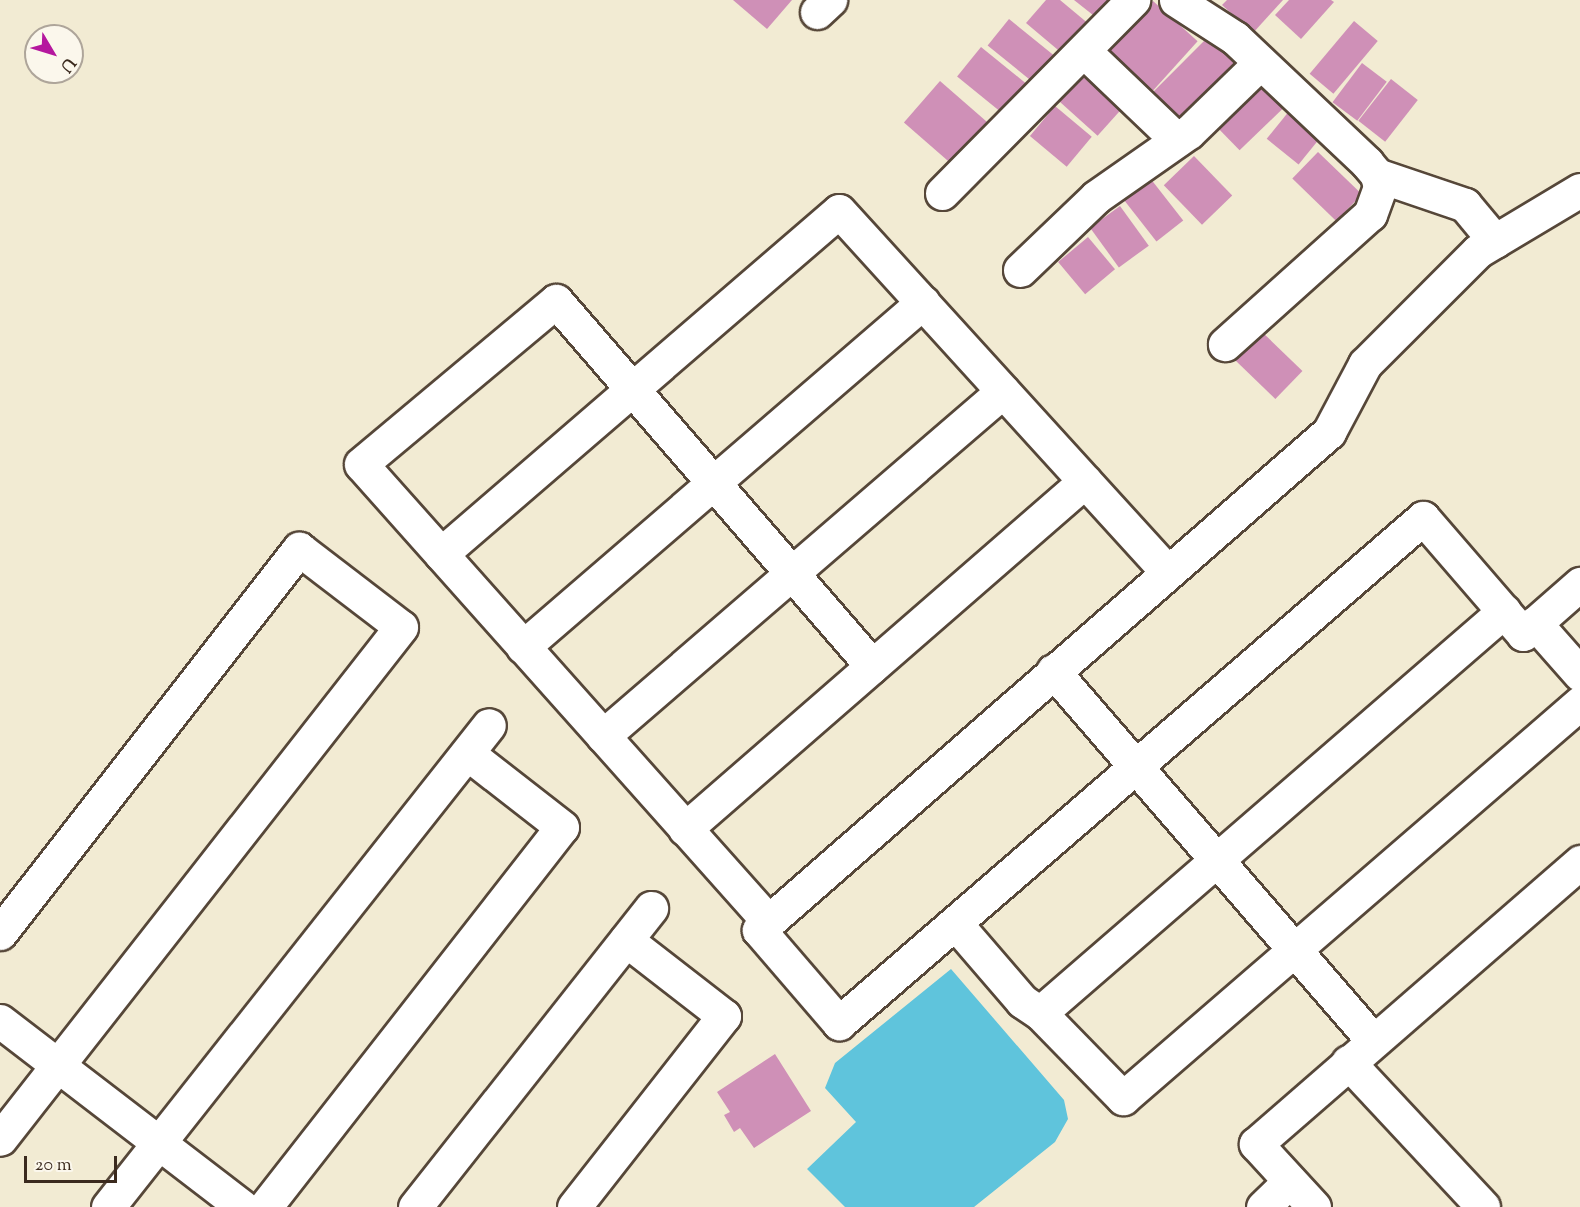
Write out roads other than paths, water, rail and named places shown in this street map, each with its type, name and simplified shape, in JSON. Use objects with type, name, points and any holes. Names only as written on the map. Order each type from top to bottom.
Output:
[{"type":"street","points":[[942,193],[1085,52],[1133,0]]},
{"type":"street","points":[[1176,0],[1235,38],[1377,175],[1465,205],[1495,241]]},
{"type":"street","points":[[1085,52],[1177,140]]},
{"type":"street","points":[[1020,270],[1096,197],[1177,140],[1211,112],[1260,63]]},
{"type":"street","points":[[1225,344],[1370,214],[1380,187],[1377,175]]},
{"type":"street","points":[[1580,190],[1478,250],[1365,364],[1329,432],[759,930],[839,1023],[1423,518],[1523,634],[1580,584]]},
{"type":"street","points":[[441,554],[634,392],[839,211],[1168,572]]},
{"type":"street","points":[[769,922],[361,464],[556,301],[872,666]]},
{"type":"street","points":[[523,647],[923,302]]},
{"type":"street","points":[[603,736],[1004,391]]},
{"type":"street","points":[[685,829],[1085,481]]},
{"type":"street","points":[[0,933],[299,549],[401,627],[0,1139]]},
{"type":"street","points":[[1040,1013],[1503,611]]},
{"type":"street","points":[[1535,622],[1580,674]]},
{"type":"street","points":[[1053,671],[1373,1040]]},
{"type":"street","points":[[955,923],[1022,1001],[1040,1013],[1123,1098],[1580,703]]},
{"type":"street","points":[[108,1207],[489,725]]},
{"type":"street","points":[[265,1207],[562,827],[466,753]]},
{"type":"street","points":[[1314,1207],[1256,1144],[1580,862]]},
{"type":"street","points":[[416,1207],[651,908]]},
{"type":"street","points":[[574,1207],[724,1016],[626,940]]},
{"type":"street","points":[[0,1021],[242,1207]]},
{"type":"street","points":[[1348,1062],[1483,1207]]},
{"type":"street","points":[[1263,1207],[1290,1181]]},
{"type":"water","points":[[951,969],[1064,1100],[1068,1119],[1055,1142],[974,1207],[845,1207],[807,1169],[856,1122],[825,1088],[835,1063]]}]
